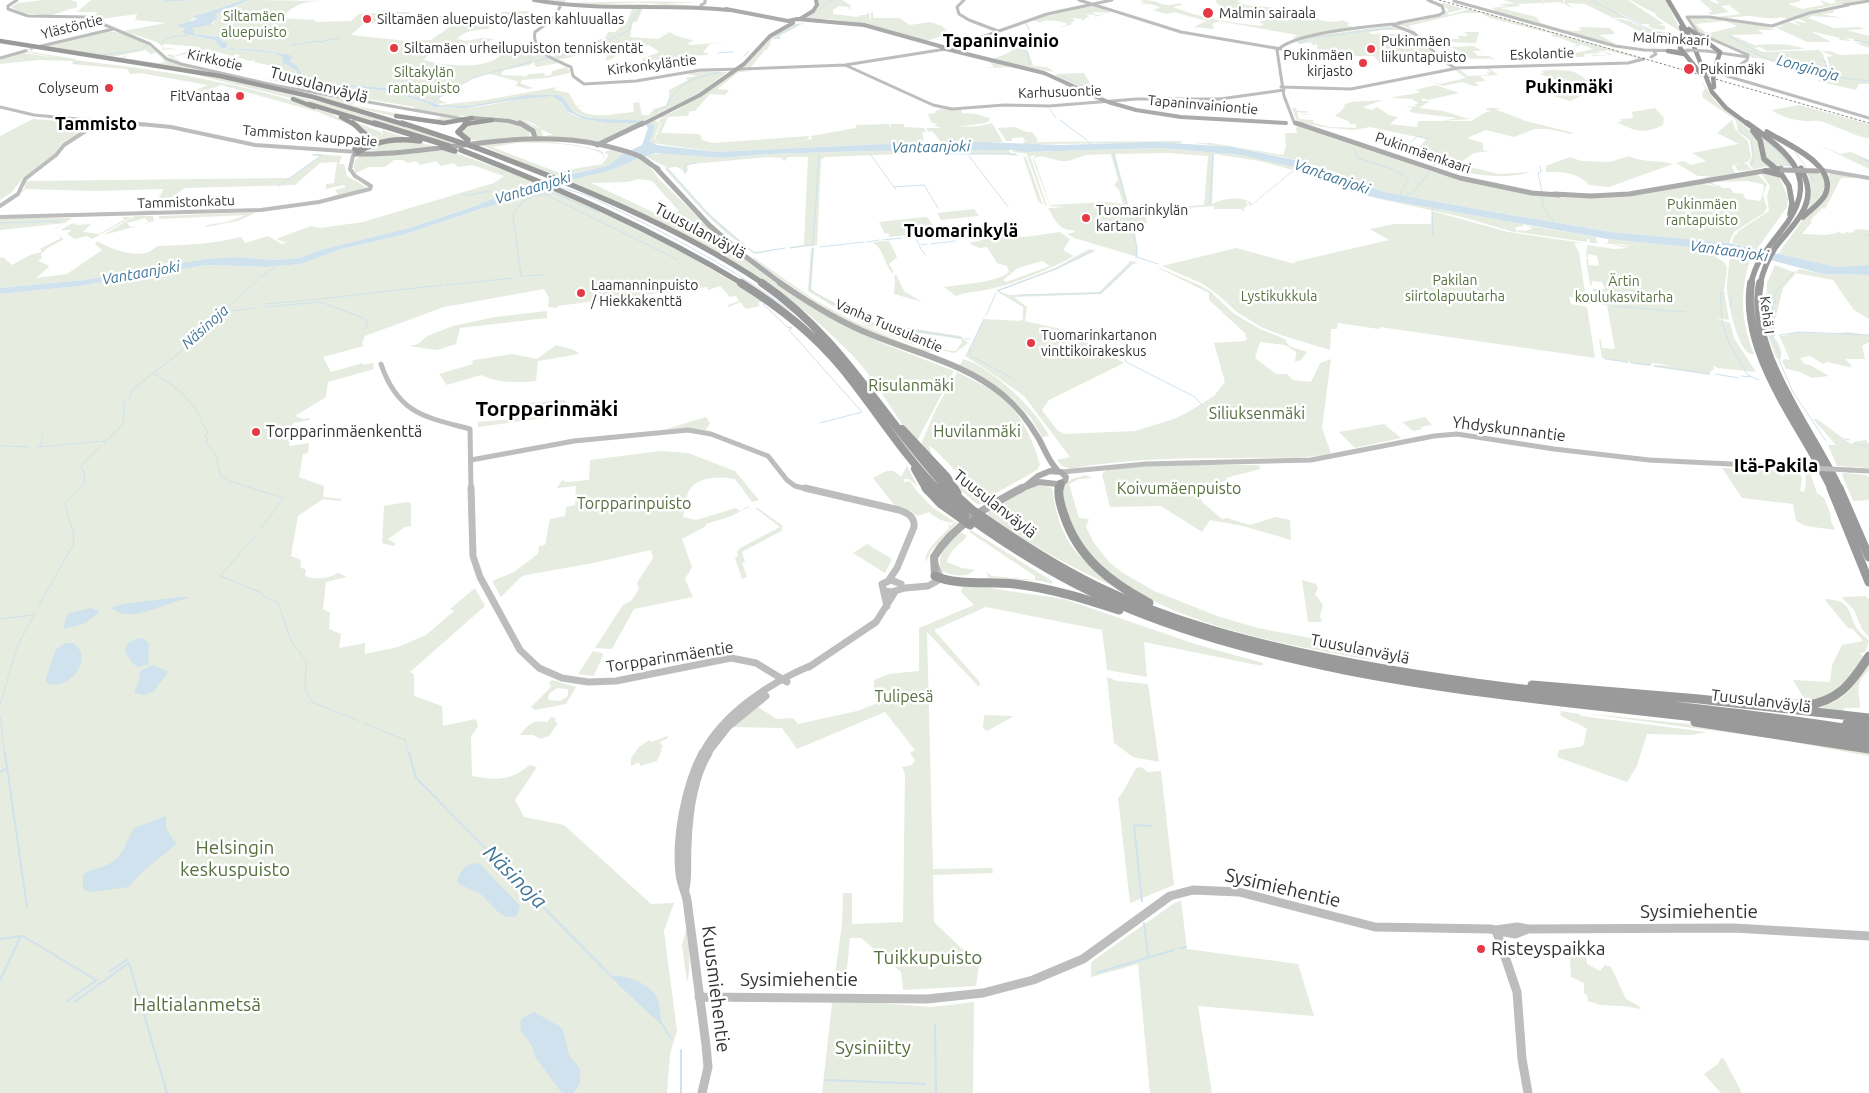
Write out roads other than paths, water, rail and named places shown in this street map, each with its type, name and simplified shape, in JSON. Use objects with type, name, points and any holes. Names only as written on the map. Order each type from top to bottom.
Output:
[{"type":"highway","name":"Kehä I","points":[[1668,0],[1691,39],[1705,78],[1717,98],[1782,150],[1799,176],[1801,196],[1795,211],[1776,247],[1762,264],[1758,300],[1760,325],[1767,350],[1788,393],[1832,472],[1869,555]]},
{"type":"highway","name":"Kehä I","points":[[1672,0],[1689,29],[1714,87],[1726,103],[1788,151],[1799,164],[1808,182],[1809,193],[1806,205],[1769,245],[1762,264],[1751,284],[1750,305],[1752,324],[1759,348],[1772,376],[1829,482],[1869,582]]},
{"type":"highway","points":[[1682,24],[1683,34],[1679,45],[1705,78]]},
{"type":"highway","points":[[1689,29],[1719,54],[1727,55]]},
{"type":"highway","name":"Tuusulanväylä","points":[[0,43],[53,55],[193,75],[293,99],[449,146],[531,177],[630,222],[707,262],[748,288],[815,339],[840,366],[914,464]]},
{"type":"highway","name":"Tuusulanväylä","points":[[0,43],[216,75],[396,121],[482,146],[634,213],[695,244],[768,286],[805,317],[826,337],[891,421],[906,432],[947,478],[962,502],[966,514],[989,533],[1021,554],[1064,578],[1149,616],[1237,645],[1348,670],[1478,692],[1629,710],[1638,715],[1869,747]]},
{"type":"highway","points":[[1668,50],[1684,51]]},
{"type":"highway","points":[[1714,87],[1713,75],[1719,54]]},
{"type":"highway","points":[[293,99],[458,151]]},
{"type":"highway","points":[[325,102],[437,124],[472,119]]},
{"type":"highway","points":[[336,114],[351,122],[365,134],[364,141],[354,153]]},
{"type":"highway","points":[[387,115],[434,127],[468,142]]},
{"type":"highway","points":[[468,142],[458,132],[472,119]]},
{"type":"highway","points":[[465,124],[492,120]]},
{"type":"highway","points":[[1743,120],[1760,140],[1764,159],[1780,170],[1793,205],[1789,224],[1798,222],[1825,194],[1827,189],[1821,172],[1806,155],[1757,126]]},
{"type":"highway","points":[[354,153],[371,144],[389,140],[407,139],[425,142]]},
{"type":"highway","points":[[1765,171],[1780,170]]},
{"type":"highway","points":[[1821,172],[1834,173]]},
{"type":"highway","points":[[914,464],[921,483],[952,512],[966,514],[975,521]]},
{"type":"highway","points":[[1061,477],[1058,488],[1059,497],[1068,529],[1078,546],[1094,566],[1112,581],[1137,597],[1213,631]]},
{"type":"highway","name":"Tuusulanväylä","points":[[975,521],[1070,573],[1132,602],[1213,631],[1263,644],[1341,661],[1487,686],[1762,716],[1869,732]]},
{"type":"highway","points":[[1863,569],[1869,588]]},
{"type":"highway","points":[[937,577],[1040,587],[1072,594],[1118,610],[1149,616]]},
{"type":"highway","points":[[1487,686],[1517,684],[1727,702],[1793,706],[1823,704],[1842,693],[1869,656]]},
{"type":"highway","points":[[1727,702],[1869,718]]},
{"type":"highway","points":[[1762,716],[1797,716],[1869,726]]},
{"type":"main road","name":"Tapaninvainiontie","points":[[534,0],[562,5],[644,3],[701,5],[795,20],[844,22],[864,25],[1047,74],[1110,102],[1136,110],[1176,117],[1291,122]]},
{"type":"main road","points":[[595,145],[685,104],[734,69],[770,36],[814,10],[817,5],[816,0]]},
{"type":"main road","name":"Kirkonkyläntie","points":[[997,30],[1042,13],[1090,4]]},
{"type":"main road","points":[[1768,26],[1777,25],[1809,13],[1831,8]]},
{"type":"main road","points":[[1720,19],[1750,24]]},
{"type":"main road","points":[[1383,26],[1394,25]]},
{"type":"main road","name":"Malminkaari","points":[[1708,52],[1719,54]]},
{"type":"main road","name":"Kirkkotie","points":[[472,119],[521,123],[530,127],[533,132],[533,139]]},
{"type":"main road","name":"Pukinmäenkaari","points":[[1291,122],[1337,135],[1461,179],[1497,187],[1558,195],[1619,195],[1710,181],[1750,172],[1780,170],[1821,172]]},
{"type":"main road","name":"Tammiston kauppatie","points":[[354,153],[412,154],[533,139],[567,140],[619,150]]},
{"type":"main road","name":"Vanha Tuusulantie","points":[[619,150],[646,160],[720,235],[782,284],[821,310],[852,326],[958,369],[985,382],[1001,393],[1020,411],[1061,477]]},
{"type":"main road","name":"Pukinmäenkaari","points":[[1750,172],[1765,171]]},
{"type":"main road","name":"Vanha Tuusulantie","points":[[1039,441],[1047,466],[1044,476]]},
{"type":"main road","points":[[1044,476],[1050,484],[1061,477]]},
{"type":"main road","points":[[937,577],[933,563],[935,555],[968,522],[983,511],[1044,476],[1061,477]]},
{"type":"street","name":"Kirkkotie","points":[[17,0],[8,6],[8,9],[18,14],[49,17],[86,17],[150,44],[167,59],[181,64],[278,86],[446,117],[472,119]]},
{"type":"street","points":[[701,5],[705,0]]},
{"type":"street","points":[[964,0],[957,7],[959,14],[997,30]]},
{"type":"street","points":[[1079,0],[1182,33],[1216,37],[1279,50]]},
{"type":"street","name":"Kirkonkyläntie","points":[[1090,4],[1105,0]]},
{"type":"street","name":"Kirkonkyläntie","points":[[1090,4],[1112,0]]},
{"type":"street","points":[[1394,25],[1401,25],[1444,12],[1445,8],[1440,4],[1428,0]]},
{"type":"street","name":"Malminkaari","points":[[1453,0],[1623,48],[1708,52]]},
{"type":"street","points":[[1831,8],[1869,1]]},
{"type":"street","name":"Kirkonkyläntie","points":[[562,5],[552,19],[534,34],[536,44],[541,52],[571,67],[573,76],[584,84],[636,82],[694,71],[845,65],[936,51],[997,30]]},
{"type":"street","points":[[1720,19],[1688,16],[1698,33],[1747,56]]},
{"type":"street","points":[[1750,24],[1768,26]]},
{"type":"street","points":[[1401,25],[1415,34],[1448,65],[1456,68]]},
{"type":"street","points":[[1291,122],[1280,72],[1279,50],[1284,45],[1308,36],[1383,26]]},
{"type":"street","name":"Ylästöntie","points":[[37,48],[113,29]]},
{"type":"street","points":[[1653,50],[1656,54],[1653,56]]},
{"type":"street","name":"Malminkaari","points":[[1653,50],[1668,50]]},
{"type":"street","name":"Ylästöntie","points":[[0,58],[24,51]]},
{"type":"street","name":"Malminkaari","points":[[1719,54],[1736,56]]},
{"type":"street","name":"Malminkaari","points":[[1727,55],[1747,56]]},
{"type":"street","points":[[1747,56],[1723,72],[1731,77],[1869,118]]},
{"type":"street","name":"Eskolantie","points":[[1456,68],[1619,63],[1644,59]]},
{"type":"street","name":"Karhusuontie","points":[[845,65],[933,105],[947,109],[1004,105],[1049,106],[1110,102],[1220,99],[1283,90],[1355,89],[1383,81],[1418,77],[1456,68]]},
{"type":"street","name":"Tammiston kauppatie","points":[[0,108],[30,116],[182,128],[250,144],[354,153]]},
{"type":"street","points":[[0,206],[18,194],[25,180],[56,155],[64,145],[101,121]]},
{"type":"street","name":"Tammistonkatu","points":[[0,217],[253,210],[319,202],[370,189],[347,173],[346,166],[354,153]]},
{"type":"street","name":"Pukinmäenkaari","points":[[1821,172],[1869,178]]},
{"type":"street","name":"Pukinmäenkaari","points":[[1834,173],[1869,178]]},
{"type":"street","name":"Torpparinmäentie","points":[[381,364],[385,376],[407,406],[426,417],[470,429],[474,563],[520,650],[538,666],[555,674],[581,681],[614,682],[722,659],[738,659],[761,664],[785,680]]},
{"type":"street","points":[[471,460],[574,442],[666,431],[692,430],[711,434],[768,456],[787,480],[795,486],[908,513],[914,521],[914,527],[897,568],[896,585]]},
{"type":"street","name":"Yhdyskunnantie","points":[[1061,477],[1088,470],[1130,465],[1284,462],[1318,459],[1434,436],[1457,434],[1547,448],[1653,460],[1869,471]]},
{"type":"street","points":[[887,606],[885,591],[882,586],[925,586],[937,577]]},
{"type":"street","points":[[885,591],[896,585]]},
{"type":"street","name":"Kuusmiehentie","points":[[702,1093],[708,1067],[685,889],[688,879],[687,849],[690,812],[698,774],[704,759],[732,718],[785,680],[812,665],[870,627],[880,618],[896,585]]},
{"type":"street","name":"Sysimiehentie","points":[[700,997],[927,999],[955,997],[1007,987],[1053,973],[1083,959],[1164,900],[1177,893],[1193,890],[1239,892],[1374,928],[1496,930],[1505,934],[1524,933],[1528,929],[1734,928],[1869,936]]},
{"type":"street","points":[[1496,930],[1518,992],[1522,1059],[1528,1093]]},
{"type":"water","name":"Vantaanjoki","points":[[243,0],[249,0],[216,14],[217,18],[210,25],[192,28],[194,34],[218,37],[222,40],[221,42],[227,42],[226,47],[230,48],[262,50],[290,55],[292,58],[290,61],[298,67],[303,76],[312,79],[336,84],[387,88],[443,106],[470,106],[528,95],[559,95],[575,112],[587,117],[641,121],[655,126],[650,141],[657,145],[715,152],[884,144],[982,142],[1061,145],[1156,142],[1233,147],[1304,162],[1385,192],[1611,232],[1729,243],[1837,267],[1869,265],[1869,275],[1823,274],[1740,252],[1608,239],[1381,199],[1356,192],[1294,167],[1241,155],[1161,148],[1024,152],[1012,150],[868,151],[769,154],[722,158],[656,153],[612,170],[528,190],[500,203],[403,235],[341,249],[301,264],[267,267],[207,265],[79,286],[0,294],[0,288],[85,280],[207,259],[239,257],[273,260],[299,258],[324,249],[409,228],[478,205],[532,183],[607,166],[625,153],[642,145],[648,128],[646,125],[639,123],[608,123],[584,119],[567,111],[561,102],[552,96],[511,100],[466,108],[433,107],[430,104],[390,91],[331,85],[305,80],[297,75],[297,71],[283,63],[283,57],[274,53],[221,48],[215,40],[186,34],[182,32],[186,28],[177,25],[199,19],[194,18],[195,16]]},
{"type":"water","points":[[188,597],[137,613],[119,613],[112,608],[122,604]]},
{"type":"water","points":[[91,608],[99,611],[96,615],[85,623],[64,629],[65,620],[69,613]]},
{"type":"water","points":[[143,638],[149,644],[149,664],[138,667],[131,662],[125,650],[129,643]]},
{"type":"water","points":[[66,643],[73,643],[79,650],[82,657],[81,665],[71,678],[56,685],[48,684],[45,681],[56,649]]},
{"type":"water","points":[[152,665],[168,671],[167,674],[153,692],[143,695],[134,692],[139,681],[140,671]]},
{"type":"water","points":[[166,816],[166,828],[176,844],[139,875],[129,887],[89,892],[83,889],[83,875],[114,861],[121,853],[134,828]]},
{"type":"water","points":[[475,863],[480,864],[520,906],[517,915],[511,917],[501,914],[479,893],[457,882],[463,869]]},
{"type":"water","points":[[612,977],[638,981],[653,992],[658,1002],[662,1024]]},
{"type":"water","points":[[534,1012],[563,1030],[569,1055],[580,1069],[580,1082],[574,1093],[562,1093],[535,1057],[532,1046],[521,1031],[520,1022],[522,1018]]},
{"type":"waterway","points":[[164,1],[187,0]]},
{"type":"waterway","points":[[808,18],[831,0]]},
{"type":"waterway","name":"Longinoja","points":[[1594,0],[1596,3],[1655,32],[1677,36]]},
{"type":"waterway","points":[[1665,0],[1670,7]]},
{"type":"waterway","points":[[632,21],[640,9]]},
{"type":"waterway","points":[[629,30],[631,22]]},
{"type":"waterway","points":[[1026,23],[1031,34]]},
{"type":"waterway","points":[[779,39],[778,35],[798,25]]},
{"type":"waterway","points":[[1347,33],[1393,28]]},
{"type":"waterway","points":[[618,36],[628,31]]},
{"type":"waterway","points":[[1308,38],[1345,34]]},
{"type":"waterway","points":[[162,42],[171,37],[188,35]]},
{"type":"waterway","points":[[1030,65],[1028,54],[1020,47],[1031,41],[1032,35]]},
{"type":"waterway","points":[[1727,35],[1758,52]]},
{"type":"waterway","points":[[582,50],[615,37]]},
{"type":"waterway","points":[[319,42],[340,38]]},
{"type":"waterway","points":[[1300,43],[1308,40]]},
{"type":"waterway","points":[[1854,40],[1869,43]]},
{"type":"waterway","points":[[292,45],[318,41]]},
{"type":"waterway","points":[[102,55],[140,50],[147,45]]},
{"type":"waterway","points":[[556,58],[581,50]]},
{"type":"waterway","name":"Longinoja","points":[[1747,50],[1807,71],[1869,81]]},
{"type":"waterway","points":[[744,56],[749,51]]},
{"type":"waterway","points":[[528,52],[530,58]]},
{"type":"waterway","points":[[537,52],[547,58]]},
{"type":"waterway","points":[[718,53],[733,52]]},
{"type":"waterway","points":[[536,61],[548,58]]},
{"type":"waterway","points":[[489,73],[531,62],[531,59]]},
{"type":"waterway","points":[[1811,66],[1827,69],[1825,61],[1821,60]]},
{"type":"waterway","points":[[74,63],[80,62]]},
{"type":"waterway","points":[[660,108],[667,106],[682,85],[702,76],[720,72]]},
{"type":"waterway","points":[[437,99],[473,78],[487,74]]},
{"type":"waterway","points":[[1062,76],[1085,87]]},
{"type":"waterway","points":[[1059,95],[1076,90]]},
{"type":"waterway","points":[[1050,109],[1056,118]]},
{"type":"waterway","points":[[1060,120],[1087,140]]},
{"type":"waterway","points":[[1739,131],[1751,140],[1754,158],[1751,165]]},
{"type":"waterway","points":[[1398,152],[1418,136],[1429,139]]},
{"type":"waterway","points":[[1765,140],[1783,157],[1791,169]]},
{"type":"waterway","points":[[1353,148],[1358,158],[1392,169]]},
{"type":"waterway","points":[[1795,152],[1808,170]]},
{"type":"waterway","name":"Vantaanjoki","points":[[922,153],[935,153]]},
{"type":"waterway","name":"Vantaanjoki","points":[[937,153],[957,154]]},
{"type":"waterway","points":[[1113,153],[1128,208]]},
{"type":"waterway","name":"Vantaanjoki","points":[[959,154],[1016,154]]},
{"type":"waterway","points":[[1210,205],[1213,154]]},
{"type":"waterway","points":[[287,180],[322,155],[313,155]]},
{"type":"waterway","points":[[813,246],[819,155]]},
{"type":"waterway","points":[[871,155],[896,190]]},
{"type":"waterway","name":"Vantaanjoki","points":[[969,156],[1008,207]]},
{"type":"waterway","points":[[1428,157],[1436,161],[1434,166]]},
{"type":"waterway","points":[[1859,157],[1869,162]]},
{"type":"waterway","points":[[685,173],[685,165],[696,163]]},
{"type":"waterway","points":[[1540,166],[1541,172],[1538,173],[1542,191]]},
{"type":"waterway","points":[[668,169],[713,219],[753,252]]},
{"type":"waterway","points":[[1394,170],[1408,178],[1408,182],[1403,188]]},
{"type":"waterway","points":[[1810,173],[1814,181]]},
{"type":"waterway","points":[[1416,189],[1428,174]]},
{"type":"waterway","points":[[278,186],[285,182]]},
{"type":"waterway","points":[[894,187],[924,185],[938,208]]},
{"type":"waterway","name":"Vantaanjoki","points":[[556,187],[596,200],[676,239],[737,274],[795,314]]},
{"type":"waterway","name":"Vantaanjoki","points":[[535,196],[549,189]]},
{"type":"waterway","points":[[1401,194],[1402,189]]},
{"type":"waterway","name":"Vantaanjoki","points":[[461,194],[469,195],[490,191]]},
{"type":"waterway","points":[[1406,195],[1415,191]]},
{"type":"waterway","name":"Vantaanjoki","points":[[545,194],[554,193],[598,212]]},
{"type":"waterway","name":"Vantaanjoki","points":[[535,196],[545,194]]},
{"type":"waterway","name":"Vantaanjoki","points":[[545,194],[678,260]]},
{"type":"waterway","name":"Vantaanjoki","points":[[535,196],[522,202],[513,215],[521,276],[545,275]]},
{"type":"waterway","points":[[1541,196],[1544,208]]},
{"type":"waterway","points":[[1128,210],[1133,230]]},
{"type":"waterway","points":[[1545,210],[1555,223]]},
{"type":"waterway","points":[[1432,211],[1433,236]]},
{"type":"waterway","points":[[0,223],[61,221]]},
{"type":"waterway","points":[[1133,231],[1137,247],[1136,258]]},
{"type":"waterway","points":[[1864,234],[1869,236]]},
{"type":"waterway","points":[[921,249],[915,236],[923,235]]},
{"type":"waterway","points":[[882,240],[902,238]]},
{"type":"waterway","points":[[867,242],[879,240]]},
{"type":"waterway","points":[[931,244],[955,241]]},
{"type":"waterway","points":[[820,247],[864,242]]},
{"type":"waterway","points":[[921,245],[927,244]]},
{"type":"waterway","points":[[790,248],[812,245]]},
{"type":"waterway","points":[[755,253],[785,248]]},
{"type":"waterway","points":[[813,248],[810,290],[869,323],[962,338]]},
{"type":"waterway","points":[[922,250],[925,255]]},
{"type":"waterway","points":[[997,291],[1056,269],[1094,250]]},
{"type":"waterway","points":[[1137,257],[1158,264]]},
{"type":"waterway","points":[[1020,295],[1101,293],[1134,261]]},
{"type":"waterway","name":"Näsinoja","points":[[259,278],[275,267]]},
{"type":"waterway","points":[[1768,303],[1776,303],[1774,297],[1777,290],[1795,271]]},
{"type":"waterway","points":[[447,285],[513,278]]},
{"type":"waterway","name":"Näsinoja","points":[[104,443],[121,426],[124,417],[124,402],[130,397],[133,389],[188,346],[188,343],[258,280]]},
{"type":"waterway","points":[[311,300],[442,285]]},
{"type":"waterway","points":[[986,316],[996,293]]},
{"type":"waterway","points":[[1722,320],[1720,293],[1724,294]]},
{"type":"waterway","points":[[1731,296],[1731,307]]},
{"type":"waterway","points":[[266,304],[307,300]]},
{"type":"waterway","points":[[263,307],[321,302],[363,318],[368,323],[366,328]]},
{"type":"waterway","points":[[763,304],[787,327],[792,328],[789,330],[862,412],[820,423]]},
{"type":"waterway","points":[[1773,304],[1771,334],[1780,357],[1779,360],[1793,392],[1826,441]]},
{"type":"waterway","points":[[1613,306],[1685,312]]},
{"type":"waterway","points":[[223,312],[255,308]]},
{"type":"waterway","points":[[974,346],[974,340],[984,319]]},
{"type":"waterway","points":[[1722,321],[1729,343],[1745,371],[1748,375],[1759,380]]},
{"type":"waterway","points":[[1126,331],[1124,342],[1126,362],[1195,397],[1201,404]]},
{"type":"waterway","points":[[1780,335],[1799,332],[1869,335]]},
{"type":"waterway","points":[[965,339],[970,339]]},
{"type":"waterway","points":[[970,349],[970,356]]},
{"type":"waterway","points":[[973,357],[1014,379]]},
{"type":"waterway","points":[[1605,359],[1627,362]]},
{"type":"waterway","points":[[1631,363],[1650,365]]},
{"type":"waterway","points":[[1655,366],[1709,374]]},
{"type":"waterway","name":"Näsinoja","points":[[153,374],[176,388],[195,408],[208,432],[205,436],[208,438],[206,443],[215,453],[221,476],[232,482],[284,498],[261,528]]},
{"type":"waterway","points":[[1715,374],[1739,378]]},
{"type":"waterway","points":[[1741,376],[1750,377]]},
{"type":"waterway","points":[[40,447],[43,434]]},
{"type":"waterway","points":[[1845,439],[1850,440]]},
{"type":"waterway","points":[[40,447],[105,441]]},
{"type":"waterway","points":[[1856,443],[1866,447]]},
{"type":"waterway","points":[[0,446],[29,447]]},
{"type":"waterway","name":"Näsinoja","points":[[38,607],[74,543],[73,535],[75,533],[73,532],[65,504],[85,482],[84,472],[81,467],[101,446]]},
{"type":"waterway","name":"Näsinoja","points":[[257,534],[220,576],[260,592],[266,598],[278,603],[291,641],[306,661],[305,688],[312,702],[359,721]]},
{"type":"waterway","name":"Näsinoja","points":[[0,705],[17,647],[35,613]]},
{"type":"waterway","points":[[0,619],[32,615]]},
{"type":"waterway","name":"Näsinoja","points":[[0,716],[5,754]]},
{"type":"waterway","name":"Näsinoja","points":[[363,723],[405,740],[409,754]]},
{"type":"waterway","name":"Näsinoja","points":[[5,753],[27,907]]},
{"type":"waterway","name":"Näsinoja","points":[[409,753],[416,778],[615,980]]},
{"type":"waterway","points":[[0,772],[6,769]]},
{"type":"waterway","points":[[1142,901],[1134,825],[1152,826]]},
{"type":"waterway","points":[[1144,923],[1148,957]]},
{"type":"waterway","points":[[0,939],[21,936]]},
{"type":"waterway","points":[[0,980],[21,936]]},
{"type":"waterway","points":[[21,936],[96,980]]},
{"type":"waterway","points":[[1180,948],[1186,947]]},
{"type":"waterway","points":[[1096,973],[1174,950]]},
{"type":"waterway","points":[[109,972],[128,959]]},
{"type":"waterway","points":[[74,1002],[129,963],[167,1093]]},
{"type":"waterway","points":[[67,1001],[97,980]]},
{"type":"waterway","name":"Näsinoja","points":[[618,983],[662,1024],[671,1038]]},
{"type":"waterway","points":[[935,1024],[936,1093]]},
{"type":"waterway","name":"Näsinoja","points":[[681,1050],[681,1093]]},
{"type":"waterway","points":[[826,1080],[925,1084]]},
{"type":"tunnel","points":[[25,51],[37,47]]},
{"type":"railway","points":[[1439,0],[1869,123]]},
{"type":"place","name":"Malmin sairaala","points":[[1208,13]]},
{"type":"place","name":"Siltamäen aluepuisto/lasten kahluuallas","points":[[367,19]]},
{"type":"place","name":"Siltamäen urheilupuiston tenniskentät","points":[[394,48]]},
{"type":"place","name":"Pukinmäen liikuntapuisto","points":[[1371,49]]},
{"type":"place","name":"Pukinmäen kirjasto","points":[[1363,63]]},
{"type":"place","name":"Pukinmäki","points":[[1689,69]]},
{"type":"place","name":"Colyseum","points":[[109,88]]},
{"type":"place","name":"FitVantaa","points":[[240,96]]},
{"type":"place","name":"Tuomarinkylän kartano","points":[[1086,218]]},
{"type":"place","name":"Laamanninpuisto / Hiekkakenttä","points":[[581,293]]},
{"type":"place","name":"Tuomarinkartanon vinttikoirakeskus","points":[[1031,343]]},
{"type":"place","name":"Torpparinmäenkenttä","points":[[256,432]]},
{"type":"place","name":"Risteyspaikka","points":[[1481,949]]},
{"type":"district","name":"Tapaninvainio","points":[[1001,41]]},
{"type":"district","name":"Pukinmäki","points":[[1569,87]]},
{"type":"district","name":"Tammisto","points":[[96,124]]},
{"type":"district","name":"Tuomarinkylä","points":[[961,231]]},
{"type":"district","name":"Torpparinmäki","points":[[547,409]]},
{"type":"district","name":"Itä-Pakila","points":[[1776,466]]},
{"type":"park label","name":"Siltamäen aluepuisto","points":[[254,24]]},
{"type":"park label","name":"Siltakylän rantapuisto","points":[[424,80]]},
{"type":"park label","name":"Pukinmäen rantapuisto","points":[[1702,212]]},
{"type":"park label","name":"Pakilan siirtolapuutarha","points":[[1455,288]]},
{"type":"park label","name":"Ärtin koulukasvitarha","points":[[1624,290]]},
{"type":"park label","name":"Lystikukkula","points":[[1279,296]]},
{"type":"park label","name":"Risulanmäki","points":[[911,386]]},
{"type":"park label","name":"Siliuksenmäki","points":[[1257,414]]},
{"type":"park label","name":"Huvilanmäki","points":[[977,432]]},
{"type":"park label","name":"Koivumäenpuisto","points":[[1179,489]]},
{"type":"park label","name":"Torpparinpuisto","points":[[634,504]]},
{"type":"park label","name":"Tulipesä","points":[[904,697]]},
{"type":"park label","name":"Helsingin keskuspuisto","points":[[235,859]]},
{"type":"park label","name":"Tuikkupuisto","points":[[928,958]]},
{"type":"park label","name":"Haltialanmetsä","points":[[197,1005]]},
{"type":"park label","name":"Sysiniitty","points":[[873,1048]]}]
